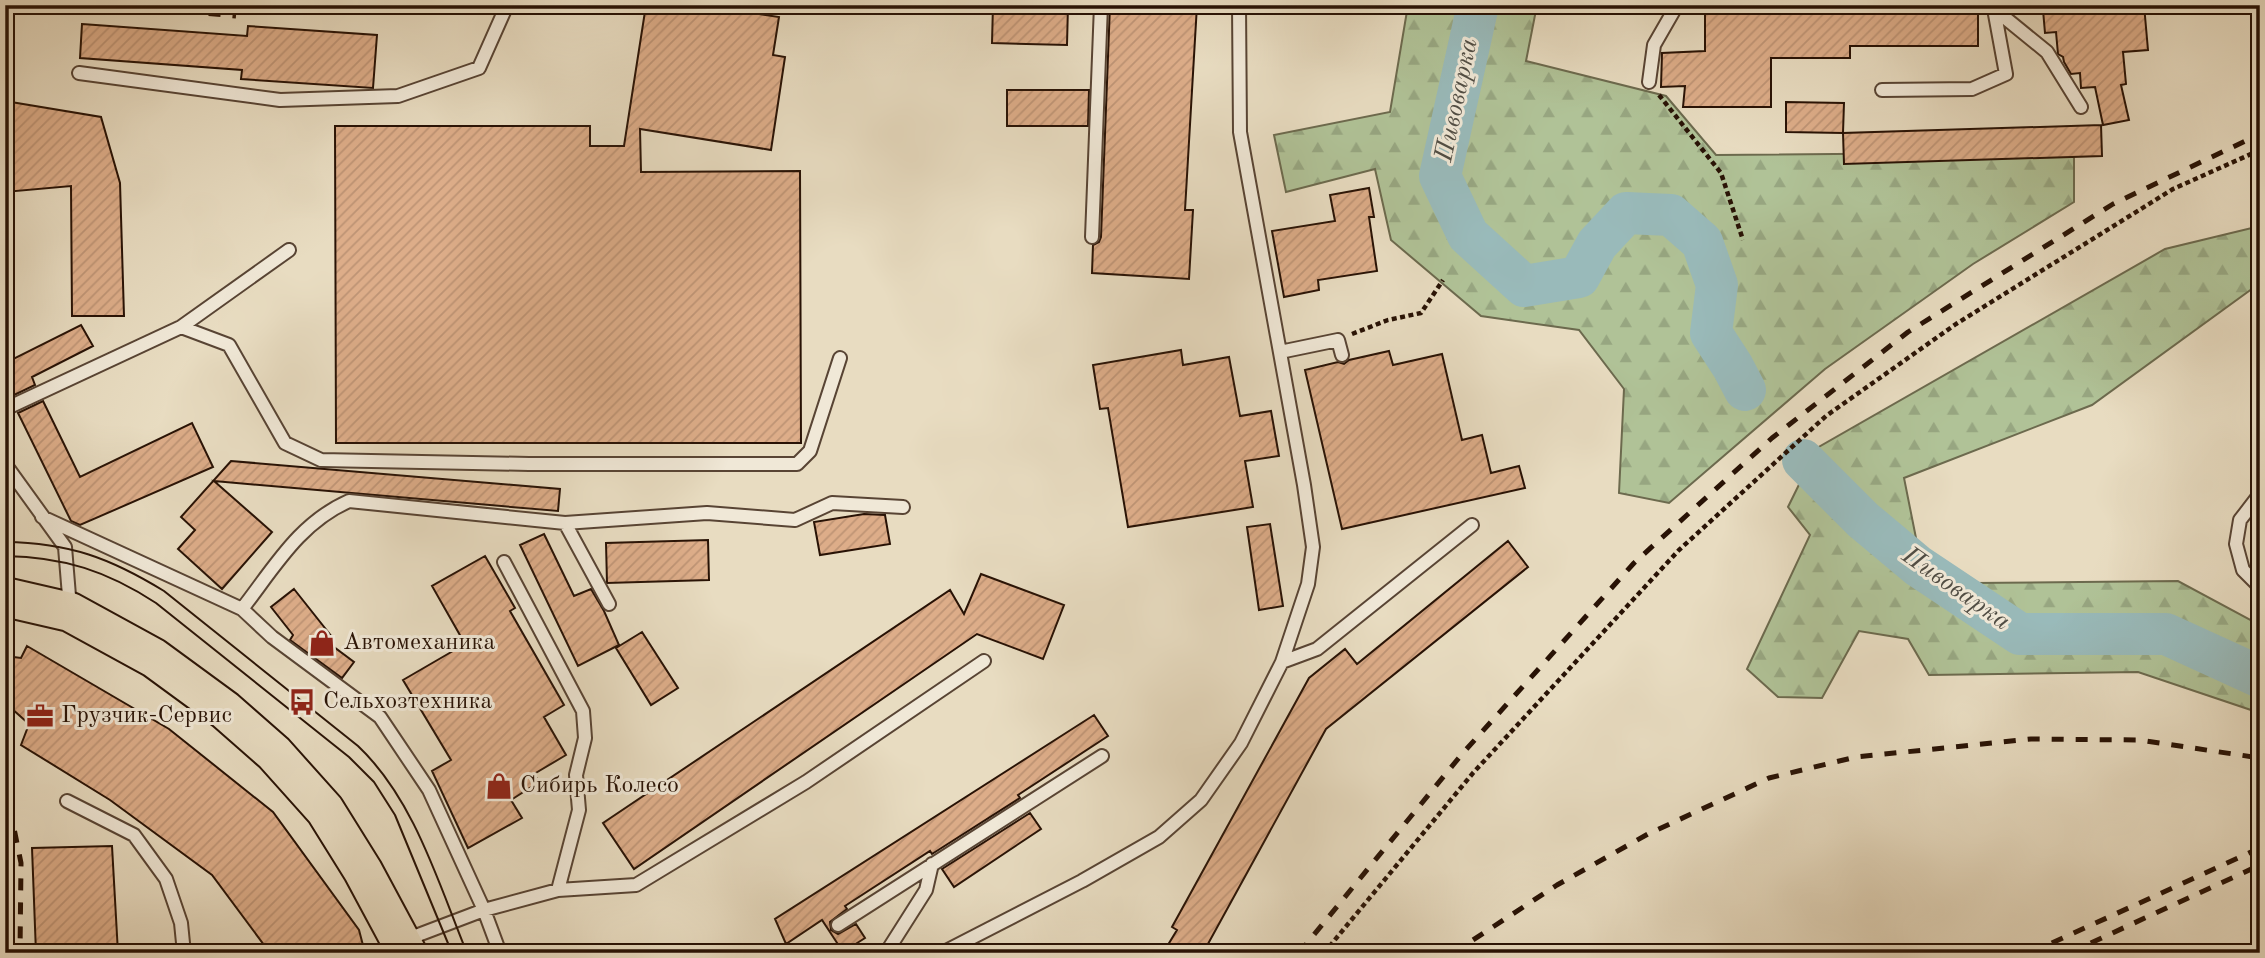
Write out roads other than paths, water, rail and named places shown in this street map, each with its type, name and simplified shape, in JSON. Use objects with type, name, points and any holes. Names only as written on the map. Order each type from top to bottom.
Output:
[{"type":"main road","points":[[5,597],[70,612],[154,658],[225,710],[274,753],[324,810],[363,871],[404,947]]},
{"type":"lane","points":[[79,73],[280,100],[398,96],[479,68],[507,5]]},
{"type":"lane","points":[[1091,237],[1101,5]]},
{"type":"lane","points":[[942,953],[1082,881],[1159,837],[1201,800],[1241,743],[1282,662],[1308,584],[1312,547],[1240,132],[1239,5]]},
{"type":"lane","points":[[1649,82],[1654,45],[1677,5]]},
{"type":"lane","points":[[1882,90],[1972,89],[2006,74],[1992,7]]},
{"type":"lane","points":[[1992,7],[2047,52],[2081,107]]},
{"type":"lane","points":[[5,409],[181,327],[289,250]]},
{"type":"lane","points":[[181,327],[229,345],[285,443],[321,460],[529,464],[797,464],[810,451],[840,358]]},
{"type":"lane","points":[[1280,352],[1338,340],[1342,355]]},
{"type":"lane","points":[[5,464],[65,547],[70,612]]},
{"type":"lane","points":[[2260,494],[2240,520],[2236,544],[2243,570],[2260,587]]},
{"type":"lane","points":[[242,609],[305,528],[328,510],[349,501],[565,523],[707,513],[795,520],[832,503],[903,507]]},
{"type":"lane","points":[[42,517],[242,609],[272,637],[380,718],[429,790],[484,910],[500,953]]},
{"type":"lane","points":[[565,523],[609,604]]},
{"type":"lane","points":[[1282,662],[1317,649],[1472,525]]},
{"type":"lane","points":[[504,562],[583,710],[585,738],[576,775],[579,810],[558,890]]},
{"type":"lane","points":[[404,947],[484,910],[558,890],[636,885],[806,782],[984,660]]},
{"type":"lane","points":[[838,925],[1102,756]]},
{"type":"lane","points":[[67,801],[134,835],[166,878],[181,923],[184,953]]},
{"type":"lane","points":[[886,953],[926,890],[933,864]]},
{"type":"waterway","name":"Пивоварка","points":[[1478,5],[1440,176],[1468,235],[1524,286],[1579,277],[1597,244],[1626,213],[1671,215],[1702,242],[1717,285],[1711,333],[1745,390]]},
{"type":"waterway","name":"Пивоварка","points":[[1803,460],[1863,520],[1918,566],[2020,634],[2166,634],[2260,677]]},
{"type":"tram line","points":[[5,542],[50,545],[89,554],[144,579],[164,591],[358,746],[378,767],[409,816],[435,870],[467,953]]},
{"type":"tram line","points":[[5,556],[66,563],[102,574],[138,592],[156,603],[349,757],[374,782],[395,815],[452,953]]},
{"type":"railway","points":[[113,5],[236,16]]},
{"type":"railway","points":[[1299,953],[1462,754],[1634,563],[1772,438],[1908,332],[2113,204],[2260,134]]},
{"type":"railway","points":[[1453,953],[1557,885],[1648,834],[1769,778],[1856,757],[2031,739],[2139,740],[2260,758]]},
{"type":"railway","points":[[5,784],[21,863],[20,953]]},
{"type":"railway","points":[[2030,953],[2260,848]]},
{"type":"railway","points":[[2069,953],[2260,865]]},
{"type":"place","name":"Автомеханика","points":[[322,643]]},
{"type":"place","name":"Сельхозтехника","points":[[302,702]]},
{"type":"place","name":"Грузчик-Сервис","points":[[40,716]]},
{"type":"place","name":"Сибирь Колесо","points":[[499,786]]}]
